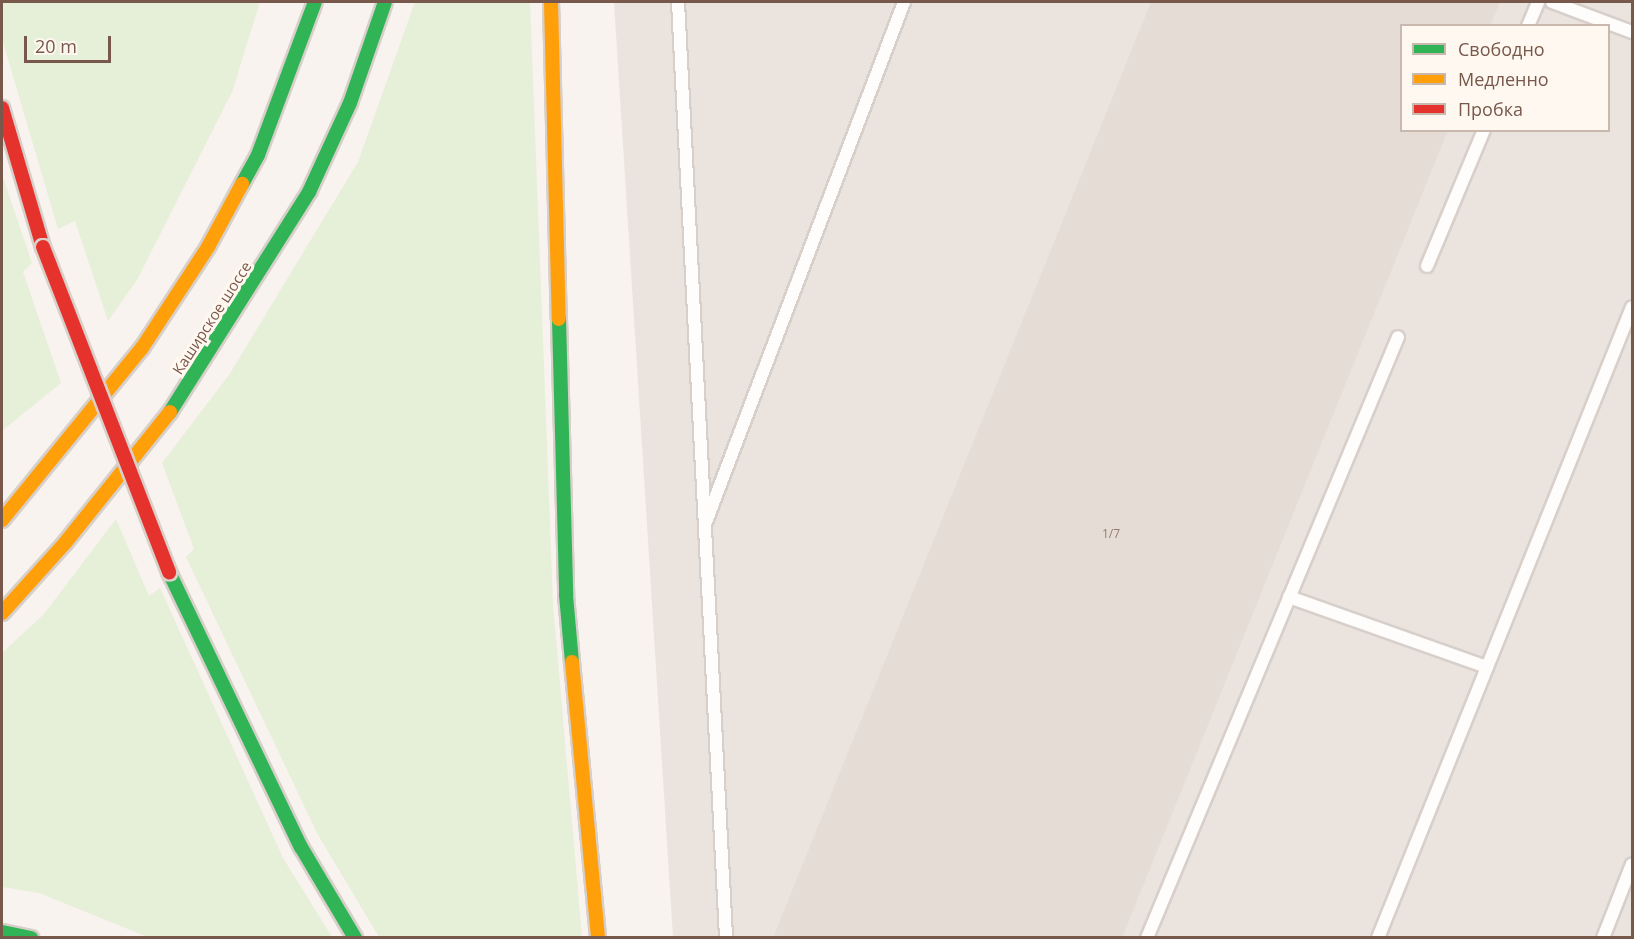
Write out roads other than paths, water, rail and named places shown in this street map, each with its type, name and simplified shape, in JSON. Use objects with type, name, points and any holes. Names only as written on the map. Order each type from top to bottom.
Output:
[{"type":"main road","points":[[2,520],[142,348],[208,247],[258,155],[315,2]]},
{"type":"main road","name":"Каширское шоссе","points":[[2,613],[65,543],[171,410],[270,259],[309,192],[345,112],[385,2]]},
{"type":"main road","points":[[551,2],[566,595],[598,938]]},
{"type":"main road","points":[[2,108],[43,247],[170,572],[301,847],[355,938]]},
{"type":"main road","points":[[2,932],[31,938]]},
{"type":"lane","points":[[678,2],[726,938]]},
{"type":"lane","points":[[704,528],[903,2]]},
{"type":"lane","points":[[1529,24],[1538,2]]},
{"type":"lane","points":[[1552,2],[1632,32]]},
{"type":"lane","points":[[1427,266],[1483,132]]},
{"type":"lane","points":[[1378,938],[1632,307]]},
{"type":"lane","points":[[1147,938],[1398,337]]},
{"type":"lane","points":[[1289,597],[1487,667]]},
{"type":"lane","points":[[1604,938],[1632,864]]}]
